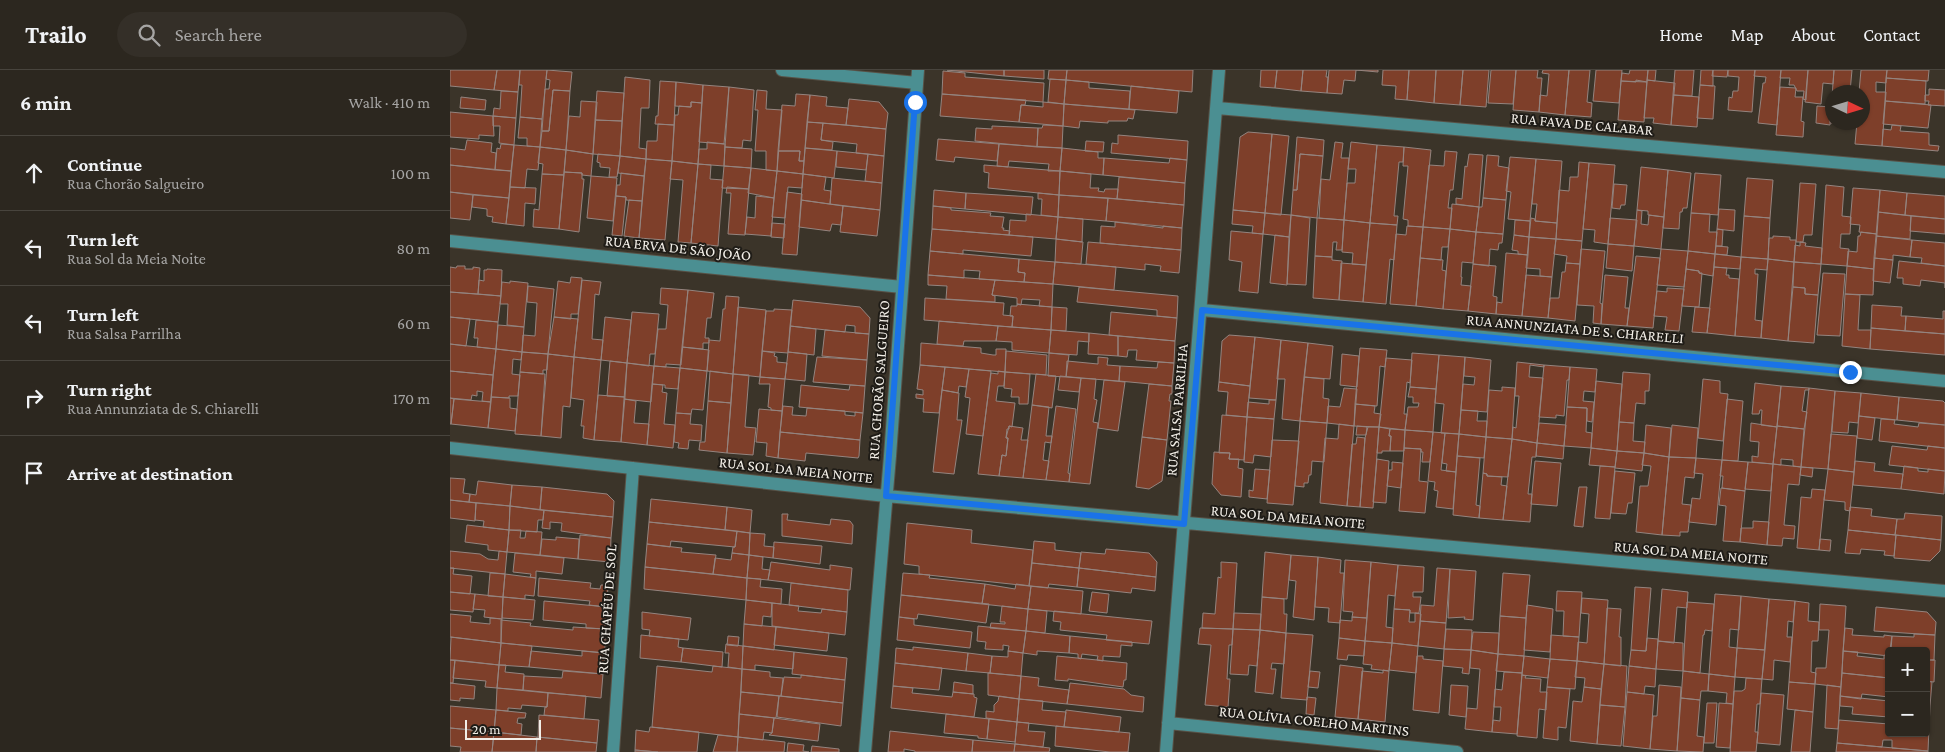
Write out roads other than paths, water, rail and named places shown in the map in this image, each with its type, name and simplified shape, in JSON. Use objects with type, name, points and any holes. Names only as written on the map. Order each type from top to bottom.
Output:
[{"type":"street","points":[[782,70],[917,83]]},
{"type":"street","name":"RUA CHORÃO SALGUEIRO","points":[[865,752],[918,70]]},
{"type":"street","name":"RUA SALSA PARRILHA","points":[[1166,752],[1220,70]]},
{"type":"street","name":"RUA FAVA DE CALABAR","points":[[1216,108],[1945,172]]},
{"type":"street","name":"RUA ERVA DE SÃO JOÃO","points":[[450,240],[902,288]]},
{"type":"street","name":"RUA ANNUNZIATA DE S. CHIARELLI","points":[[1202,310],[1945,381]]},
{"type":"street","name":"RUA SOL DA MEIA NOITE","points":[[450,448],[886,496],[1945,591]]},
{"type":"street","name":"RUA CHAPÉU DE SOL","points":[[613,752],[633,468]]},
{"type":"street","name":"RUA OLÍVIA COELHO MARTINS","points":[[1168,723],[1457,752]]}]
